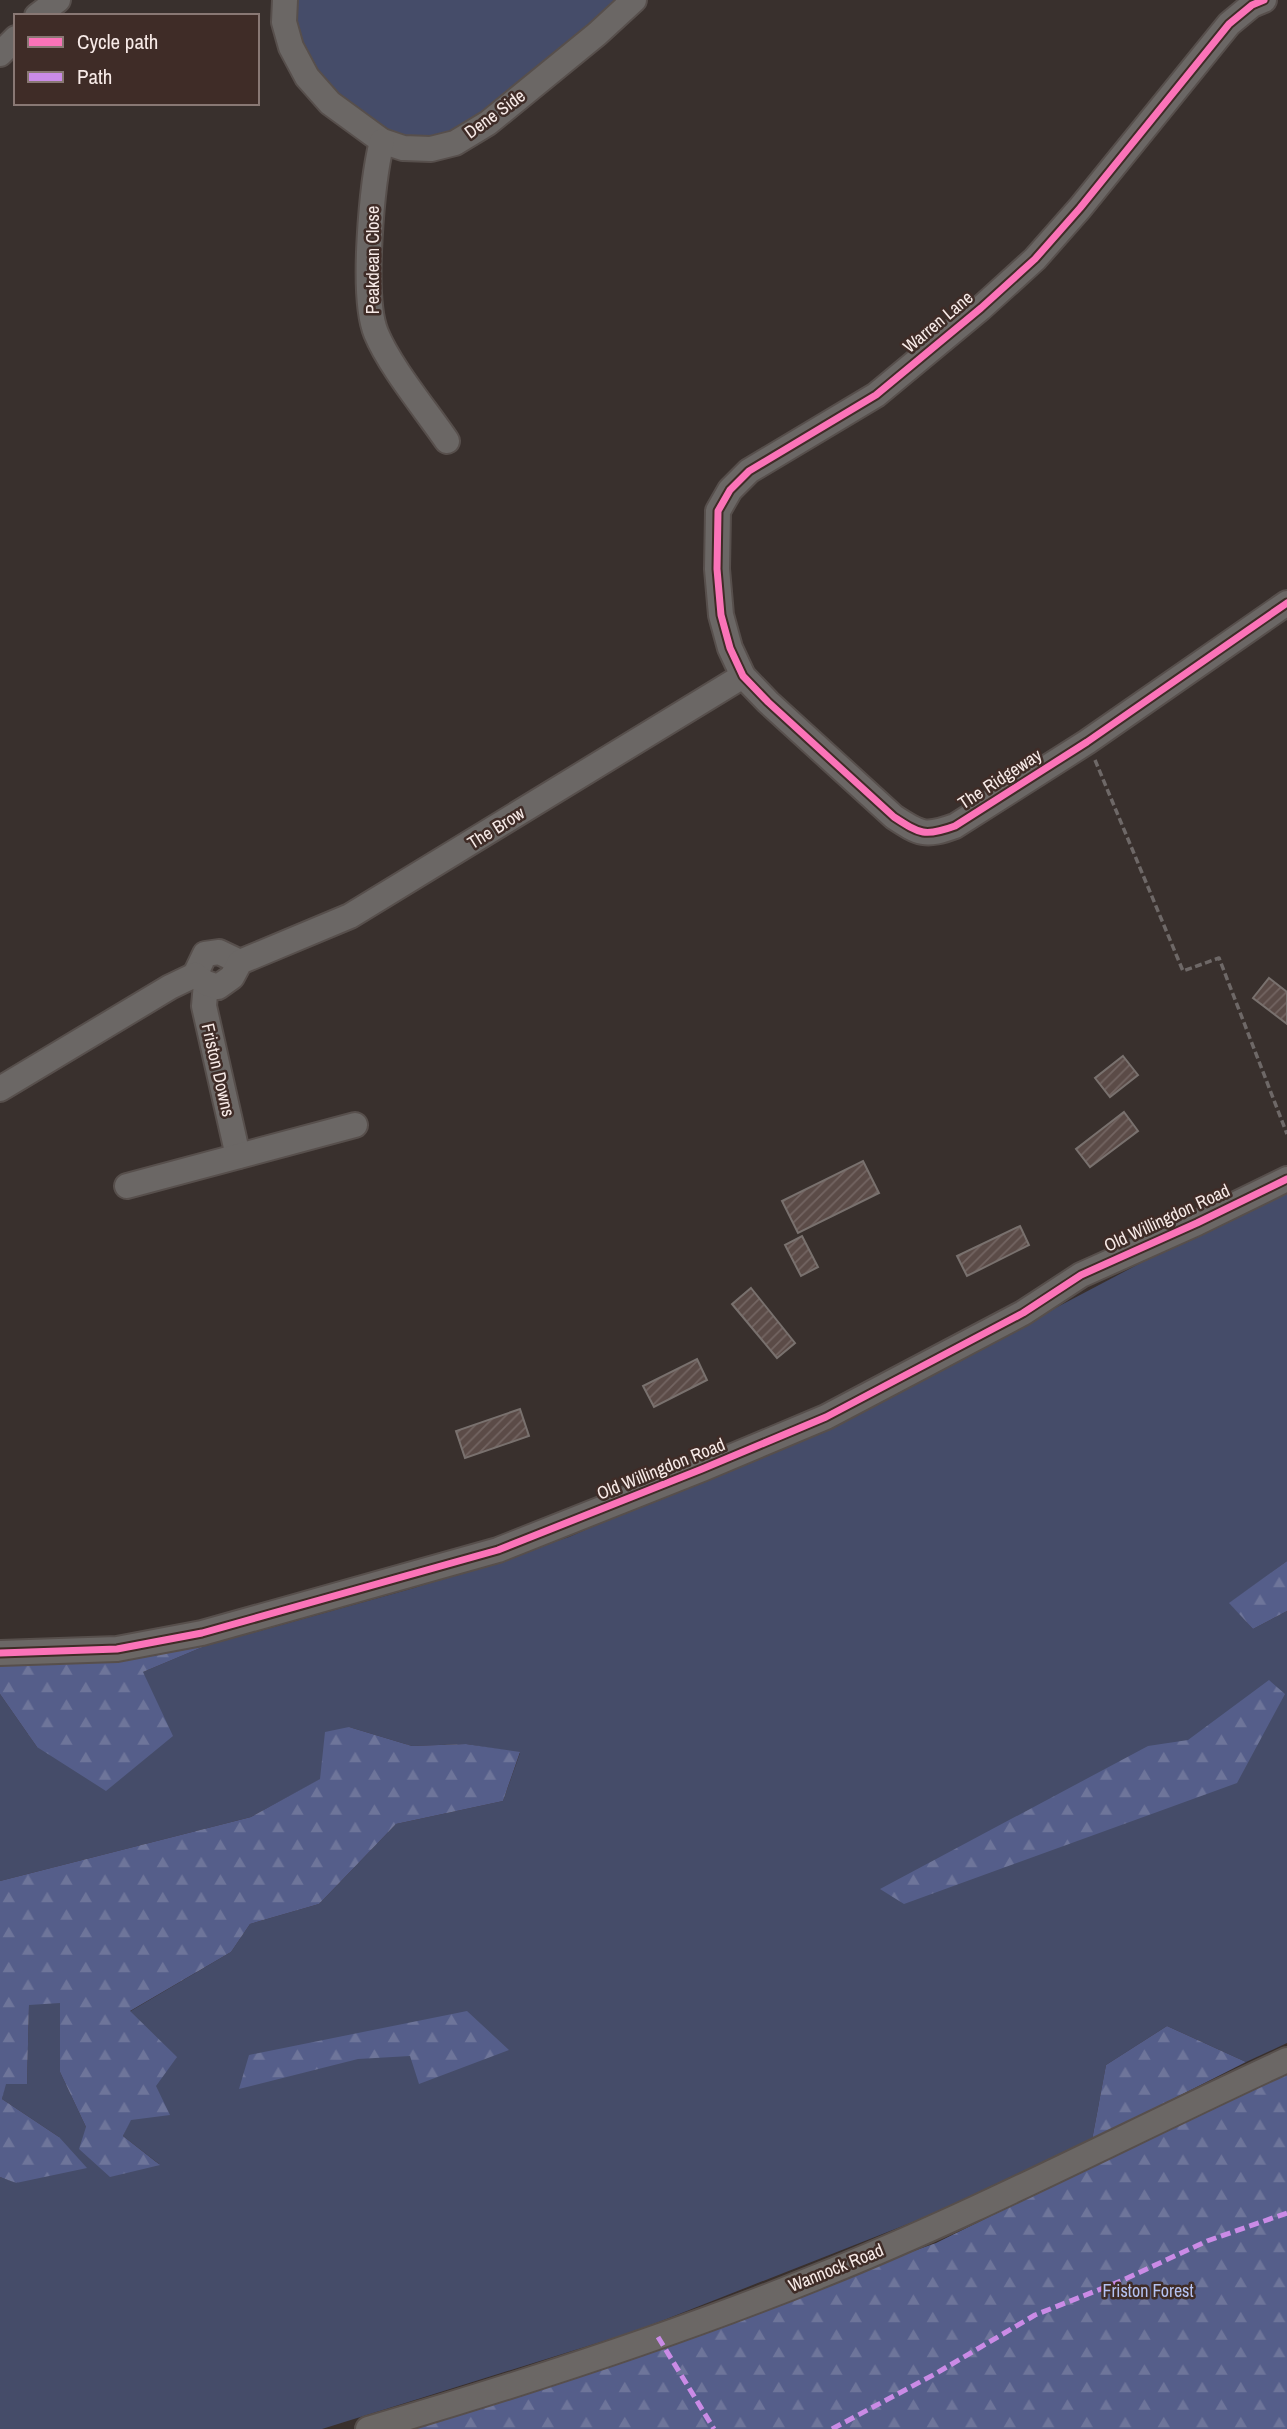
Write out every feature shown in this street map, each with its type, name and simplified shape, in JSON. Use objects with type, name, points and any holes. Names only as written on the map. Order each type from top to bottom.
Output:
[{"type":"street","points":[[40,14],[58,0]]},
{"type":"street","name":"Dene Side","points":[[285,0],[284,22],[291,47],[307,77],[330,103],[382,141],[403,148],[431,149],[455,143],[488,123],[597,34],[634,0]]},
{"type":"street","name":"Warren Lane","points":[[743,676],[730,648],[721,615],[717,569],[718,511],[730,491],[749,471],[876,395],[1035,260],[1229,24],[1252,5],[1264,0]]},
{"type":"street","points":[[0,54],[14,40]]},
{"type":"street","name":"Peakdean Close","points":[[382,141],[372,197],[370,306],[375,331],[384,349],[447,442]]},
{"type":"street","name":"The Ridgeway","points":[[743,676],[894,817],[915,830],[934,834],[955,826],[1087,742],[1287,603]]},
{"type":"street","name":"The Brow","points":[[0,1089],[170,987],[200,979],[218,987],[232,976],[240,962],[350,916],[743,676]]},
{"type":"street","name":"Friston Downs","points":[[200,979],[238,1156]]},
{"type":"street","points":[[127,1186],[355,1125]]},
{"type":"street","name":"Old Willingdon Road","points":[[0,1653],[117,1649],[202,1633],[510,1546],[826,1417],[1023,1313],[1081,1275],[1287,1179]]},
{"type":"street","name":"Wannock Road","points":[[368,2429],[474,2398],[657,2337],[818,2277],[1006,2196],[1154,2121],[1287,2060]]},
{"type":"path","points":[[1087,742],[1183,971],[1219,958],[1287,1134]]},
{"type":"shaded area","points":[[293,0],[623,0],[475,123],[443,139],[409,142],[351,114],[297,49]]},
{"type":"shaded area","points":[[1287,1186],[1287,1561],[1230,1603],[1253,1629],[1287,1611],[1287,2043],[1246,2062],[1167,2026],[1106,2065],[1092,2140],[951,2207],[636,2331],[322,2429],[0,2429],[0,2177],[17,2183],[59,2137],[2,2099],[5,2084],[27,2084],[29,2004],[60,2002],[60,2072],[86,2127],[159,2164],[123,2136],[130,2120],[156,2086],[129,2012],[231,1952],[250,1924],[319,1904],[396,1824],[503,1801],[520,1753],[466,1744],[412,1746],[349,1727],[321,1779],[251,1817],[0,1881],[0,1694],[37,1747],[143,1672],[205,1646],[414,1588],[569,1537],[871,1405]]},
{"type":"green space","points":[[1287,1561],[1287,1611],[1253,1629],[1229,1603]]},
{"type":"green space","points":[[205,1646],[143,1672],[173,1736],[106,1791],[37,1747],[0,1694],[0,1663],[65,1660]]},
{"type":"green space","points":[[1269,1680],[1285,1694],[1237,1783],[904,1904],[880,1889],[1148,1746],[1188,1740]]},
{"type":"green space","points":[[349,1727],[412,1746],[466,1744],[520,1752],[503,1801],[396,1824],[319,1904],[250,1924],[231,1952],[130,2011],[177,2057],[156,2086],[170,2115],[131,2120],[123,2136],[160,2165],[110,2177],[79,2149],[86,2127],[60,2072],[60,2003],[29,2005],[27,2084],[6,2084],[2,2099],[59,2137],[87,2168],[16,2183],[0,2177],[0,1881],[251,1817],[320,1779],[325,1732]]},
{"type":"green space","points":[[467,2011],[509,2050],[419,2084],[410,2056],[358,2059],[239,2089],[249,2055]]},
{"type":"green space","points":[[1167,2026],[1246,2062],[1092,2140],[1106,2065]]},
{"type":"green space","name":"Friston Forest","points":[[1287,2070],[1287,2429],[415,2429],[936,2243]]},
{"type":"building","points":[[1269,978],[1287,992],[1287,1024],[1253,998]]},
{"type":"building","points":[[1123,1056],[1138,1075],[1110,1097],[1095,1078]]},
{"type":"building","points":[[1124,1112],[1138,1131],[1090,1167],[1076,1149]]},
{"type":"building","points":[[863,1161],[879,1193],[798,1233],[782,1201]]},
{"type":"building","points":[[1020,1226],[1029,1245],[967,1276],[957,1256]]},
{"type":"building","points":[[802,1236],[818,1267],[801,1276],[785,1245]]},
{"type":"building","points":[[751,1288],[795,1343],[777,1358],[732,1304]]},
{"type":"building","points":[[697,1359],[707,1380],[654,1407],[643,1386]]},
{"type":"building","points":[[520,1409],[529,1436],[465,1458],[456,1431]]},
{"type":"marked path","points":[[832,2429],[935,2374],[1035,2315],[1121,2281],[1207,2241],[1287,2213]]},
{"type":"marked path","points":[[658,2337],[714,2429]]},
{"type":"cycle path","points":[[1264,0],[1252,5],[1229,24],[1080,208],[1035,259],[981,308],[876,395],[749,471],[730,490],[718,511],[717,569],[721,615],[730,648],[743,676],[894,817],[923,832],[936,832],[955,826],[1087,742],[1287,603]]},
{"type":"cycle path","points":[[0,1653],[117,1649],[202,1633],[498,1550],[826,1417],[1023,1313],[1081,1275],[1287,1179]]}]
